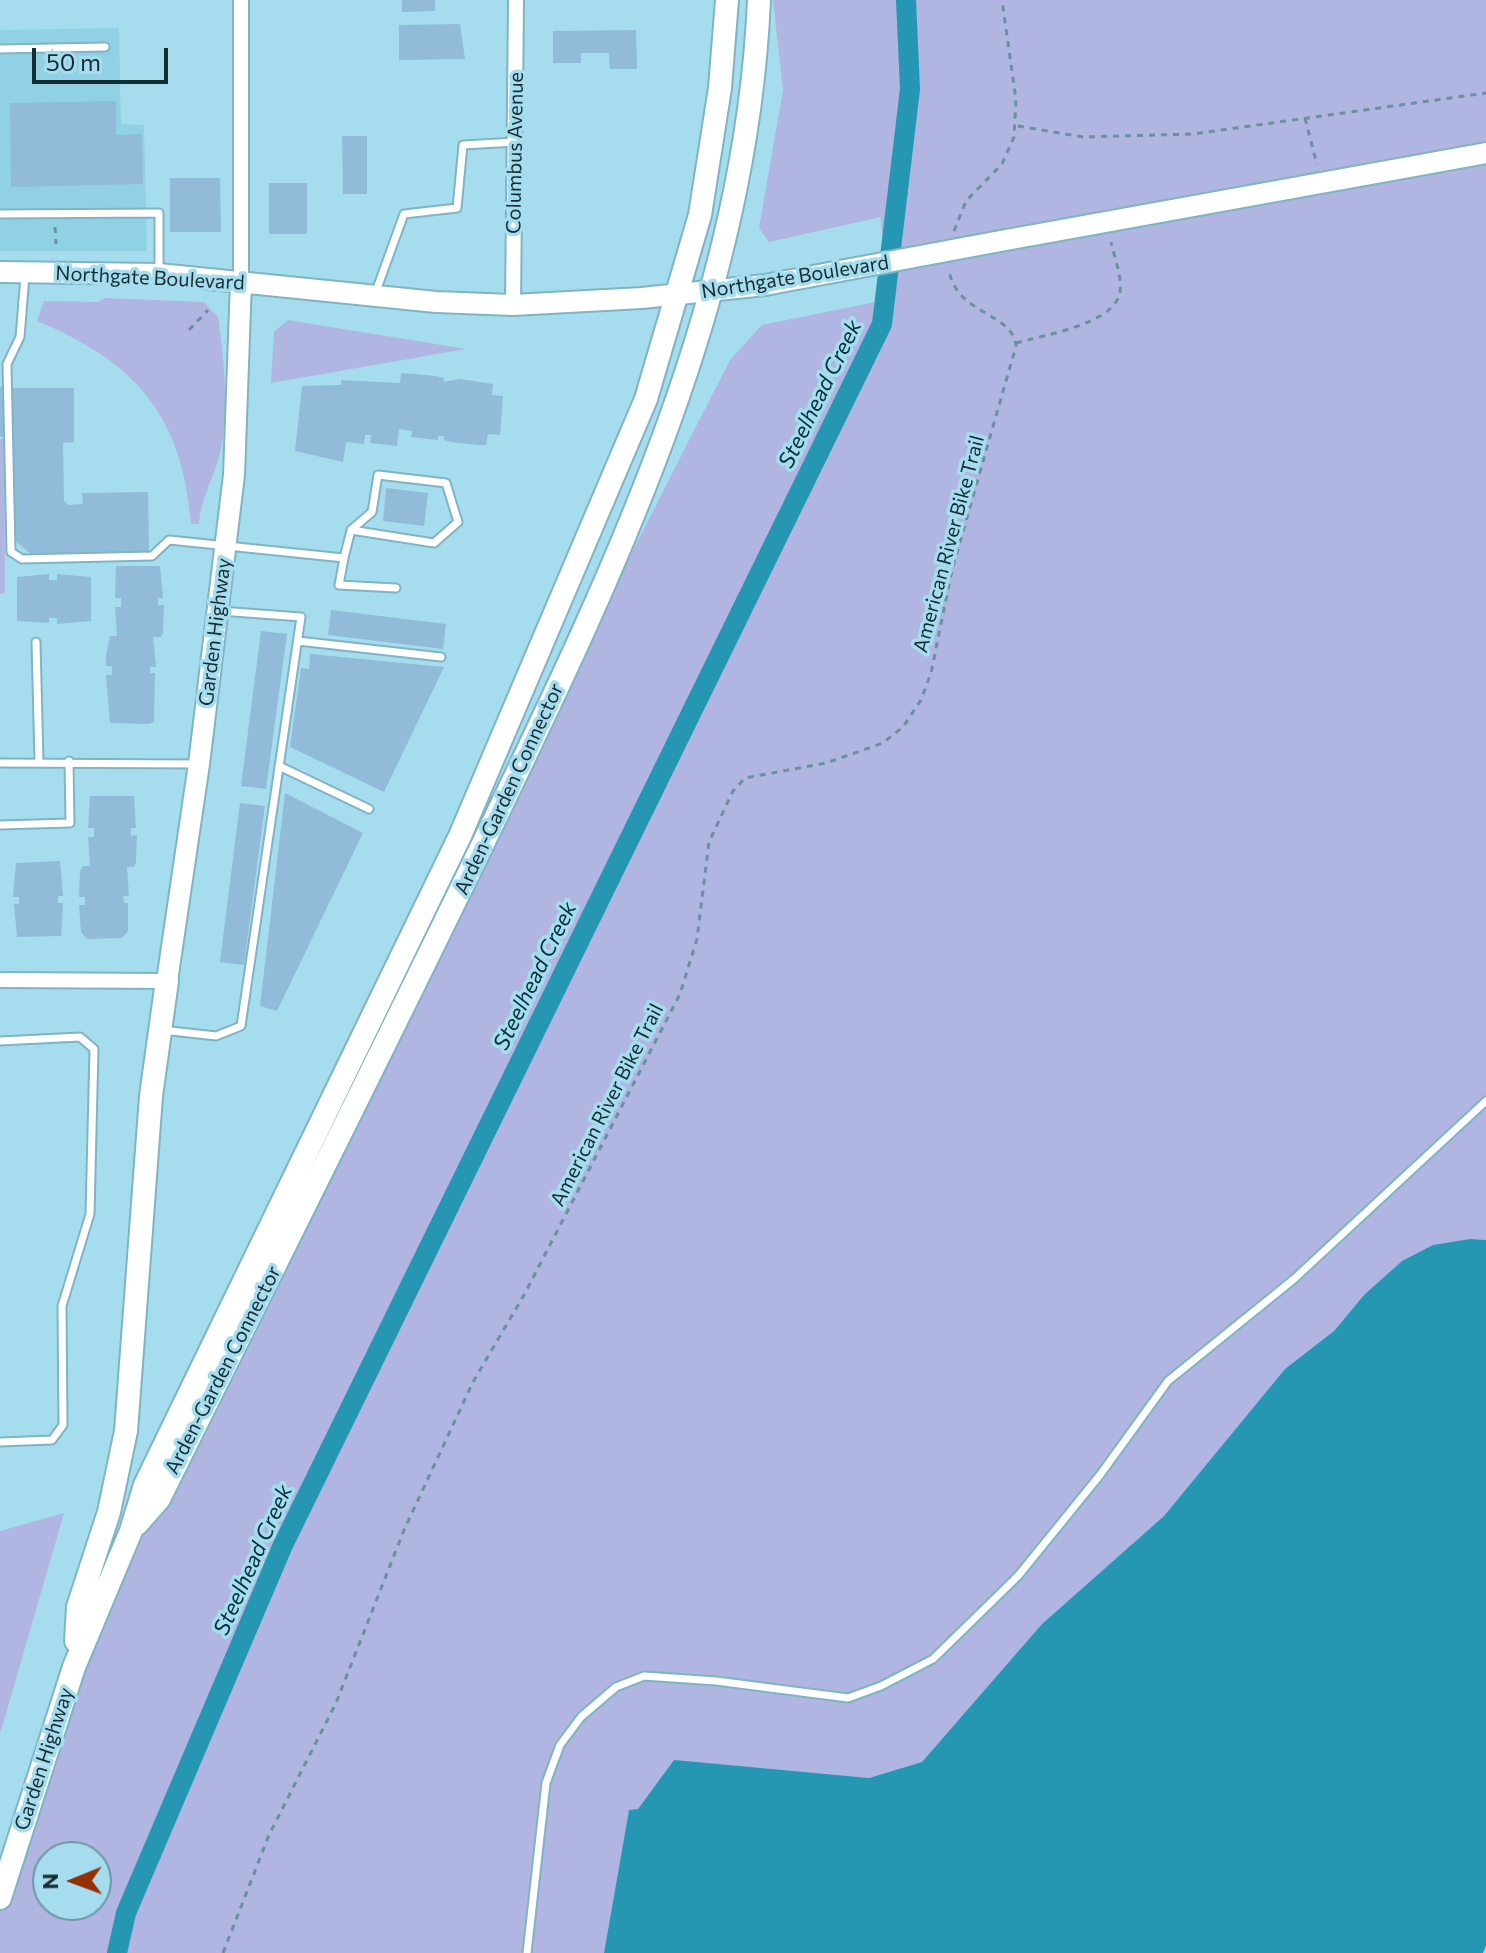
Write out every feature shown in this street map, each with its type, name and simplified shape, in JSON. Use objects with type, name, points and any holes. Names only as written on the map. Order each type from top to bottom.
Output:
[{"type":"main road","name":"Arden-Garden Connector","points":[[74,1667],[131,1531],[145,1485],[467,821],[632,433],[659,363],[679,295],[708,172],[720,88],[727,0]]},
{"type":"main road","name":"Arden-Garden Connector","points":[[131,1531],[159,1499],[530,747],[596,601],[672,418],[714,291],[743,156],[759,0]]},
{"type":"main road","name":"Northgate Boulevard","points":[[0,272],[159,274],[375,296],[513,305],[679,295],[765,285],[1486,153]]},
{"type":"main road","name":"Garden Highway","points":[[167,981],[199,764],[234,475],[241,281]]},
{"type":"main road","points":[[74,1667],[78,1607],[109,1512],[126,1431],[151,1096],[167,981]]},
{"type":"main road","name":"Garden Highway","points":[[0,1898],[74,1667]]},
{"type":"street","points":[[241,0],[241,281]]},
{"type":"street","name":"Columbus Avenue","points":[[513,305],[516,0]]},
{"type":"street","points":[[0,980],[167,981]]},
{"type":"lane","points":[[0,49],[105,47]]},
{"type":"lane","points":[[375,296],[404,214],[457,208],[463,145],[516,142]]},
{"type":"lane","points":[[0,214],[159,213],[159,274]]},
{"type":"lane","points":[[25,272],[20,337],[7,364],[11,552],[22,559],[152,556],[169,540],[226,543],[344,558]]},
{"type":"lane","points":[[351,530],[434,543],[458,522],[446,483],[378,475],[372,512],[351,530],[339,585],[396,588]]},
{"type":"lane","points":[[160,1029],[216,1036],[241,1026],[298,641],[301,617],[218,611]]},
{"type":"lane","points":[[298,641],[441,657]]},
{"type":"lane","points":[[36,642],[39,762]]},
{"type":"lane","points":[[0,825],[70,823],[69,761]]},
{"type":"lane","points":[[0,763],[199,764]]},
{"type":"lane","points":[[279,766],[369,809]]},
{"type":"lane","points":[[0,1041],[80,1037],[94,1049],[90,1214],[62,1306],[63,1425],[52,1440],[0,1442]]},
{"type":"lane","points":[[527,1953],[546,1783],[560,1745],[581,1717],[616,1687],[644,1676],[716,1681],[848,1698],[881,1686],[933,1659],[1018,1576],[1100,1475],[1168,1381],[1294,1279],[1486,1101]]},
{"type":"path","points":[[951,243],[966,201],[1007,157],[1016,126],[1016,100],[1002,0]]},
{"type":"path","points":[[1016,126],[1083,137],[1193,134],[1486,93]]},
{"type":"path","points":[[1305,118],[1322,184]]},
{"type":"path","points":[[949,264],[952,282],[959,296],[1011,330],[1016,343],[1092,320],[1115,305],[1119,280],[1107,224]]},
{"type":"path","points":[[189,330],[208,310]]},
{"type":"path","name":"American River Bike Trail","points":[[223,1953],[269,1835],[336,1703],[404,1530],[473,1382],[524,1295],[680,994],[697,939],[709,842],[733,791],[745,778],[826,763],[883,743],[903,727],[921,700],[931,673],[952,570],[1004,399],[1016,343]]},
{"type":"shaded area","points":[[773,0],[1486,0],[1486,1240],[1470,1239],[1402,1261],[1364,1295],[1334,1331],[1285,1369],[1164,1516],[1042,1624],[922,1762],[869,1778],[674,1761],[638,1809],[629,1810],[604,1953],[0,1953],[0,1906],[108,1580],[730,360],[762,325],[885,300],[881,217],[769,242],[759,228],[783,90]]},
{"type":"shaded area","points":[[119,28],[121,124],[144,125],[147,251],[0,251],[0,30]]},
{"type":"shaded area","points":[[105,298],[204,302],[218,317],[225,416],[219,458],[199,524],[191,524],[186,485],[177,452],[164,422],[147,397],[126,374],[101,355],[37,321],[44,301],[97,302]]},
{"type":"shaded area","points":[[288,320],[466,349],[271,383],[274,332]]},
{"type":"shaded area","points":[[0,439],[4,439],[5,593],[0,594]]},
{"type":"shaded area","points":[[1470,1239],[1486,1240],[1486,1946],[1483,1953],[604,1953],[629,1810],[638,1809],[674,1760],[869,1778],[922,1762],[1042,1624],[1164,1516],[1285,1369],[1334,1331],[1364,1295],[1402,1261],[1433,1245]]},
{"type":"shaded area","points":[[64,1513],[1,1731],[0,1731],[0,1531]]},
{"type":"building","points":[[402,0],[435,0],[435,11],[402,12]]},
{"type":"building","points":[[460,24],[465,59],[399,60],[399,25]]},
{"type":"building","points":[[636,30],[637,69],[610,69],[609,53],[581,53],[581,63],[553,63],[553,31]]},
{"type":"building","points":[[116,101],[116,135],[142,134],[143,184],[11,187],[10,103]]},
{"type":"building","points":[[342,136],[367,136],[367,194],[343,194]]},
{"type":"building","points":[[170,178],[220,178],[221,232],[170,232]]},
{"type":"building","points":[[269,183],[307,183],[307,234],[269,234]]},
{"type":"building","points":[[401,373],[436,376],[444,378],[443,382],[460,379],[493,384],[492,395],[503,396],[500,435],[488,434],[486,445],[479,445],[451,442],[444,440],[444,436],[438,436],[438,440],[411,437],[412,431],[399,429],[397,446],[370,443],[371,435],[365,435],[364,444],[346,442],[343,462],[295,451],[302,386],[341,385],[341,380],[400,383]]},
{"type":"building","points":[[0,387],[3,387],[4,437],[0,437]]},
{"type":"building","points":[[11,388],[74,388],[74,442],[63,443],[64,501],[68,505],[83,504],[82,493],[148,492],[149,552],[32,555],[13,539]]},
{"type":"building","points":[[386,488],[428,493],[424,526],[383,521]]},
{"type":"building","points":[[116,566],[160,566],[163,598],[158,598],[158,605],[164,605],[163,633],[161,637],[153,637],[156,667],[150,667],[150,673],[155,673],[154,722],[148,724],[110,723],[106,675],[112,675],[112,666],[106,666],[106,656],[110,636],[117,636],[115,607],[121,607],[121,598],[115,598]]},
{"type":"building","points":[[49,574],[49,580],[57,580],[57,574],[91,577],[91,621],[57,624],[57,618],[49,618],[49,623],[17,621],[17,577]]},
{"type":"building","points":[[331,610],[446,624],[443,649],[328,635]]},
{"type":"building","points":[[261,631],[287,634],[266,789],[241,786]]},
{"type":"building","points":[[310,654],[444,667],[384,792],[290,747],[301,668],[309,669]]},
{"type":"building","points":[[285,793],[363,833],[277,1011],[260,1006]]},
{"type":"building","points":[[90,796],[134,796],[136,828],[131,828],[131,836],[137,835],[136,863],[134,867],[127,867],[129,896],[123,896],[124,903],[128,903],[128,931],[122,938],[87,939],[81,932],[79,905],[85,905],[85,897],[79,897],[80,871],[83,866],[90,866],[88,837],[94,837],[94,828],[88,828]]},
{"type":"building","points":[[240,803],[265,806],[244,965],[220,962]]},
{"type":"building","points":[[60,861],[63,896],[58,896],[58,903],[63,903],[61,936],[17,937],[14,904],[19,904],[19,897],[13,897],[16,863]]},
{"type":"waterway","name":"Steelhead Creek","points":[[117,1953],[126,1913],[283,1545],[882,324],[910,89],[906,0]]}]
